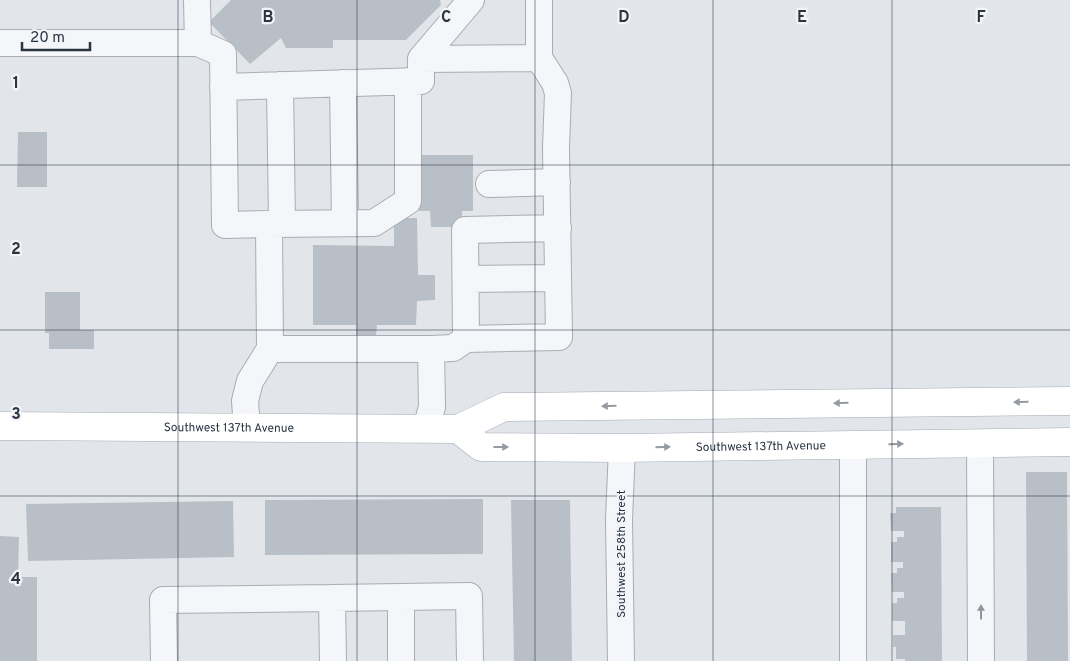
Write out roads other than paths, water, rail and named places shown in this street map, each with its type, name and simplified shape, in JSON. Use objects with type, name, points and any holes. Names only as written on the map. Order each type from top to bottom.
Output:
[{"type":"main road","name":"Southwest 137th Avenue","points":[[0,426],[458,429],[504,407],[1070,401]]},
{"type":"main road","name":"Southwest 137th Avenue","points":[[458,429],[480,447],[622,448],[1070,442]]},
{"type":"street","points":[[198,0],[198,43]]},
{"type":"street","points":[[224,87],[420,81],[421,59],[471,0]]},
{"type":"street","points":[[270,349],[431,349],[453,348],[466,339],[560,337],[556,148],[558,93],[555,83],[539,58],[539,0]]},
{"type":"street","points":[[0,43],[198,43],[223,54],[225,224],[374,223],[408,201],[408,81]]},
{"type":"street","points":[[421,59],[539,58]]},
{"type":"street","points":[[343,83],[345,223]]},
{"type":"street","points":[[247,428],[245,401],[247,391],[250,381],[270,349],[280,85]]},
{"type":"street","points":[[489,184],[557,182]]},
{"type":"street","points":[[466,339],[465,230],[558,228]]},
{"type":"street","points":[[466,279],[558,278]]},
{"type":"street","points":[[426,429],[432,407],[431,349]]},
{"type":"street","points":[[980,443],[981,661]]},
{"type":"street","points":[[853,445],[854,661]]},
{"type":"street","name":"Southwest 258th Street","points":[[620,661],[622,448]]},
{"type":"street","points":[[164,661],[164,600],[469,596],[470,661]]},
{"type":"street","points":[[401,597],[401,661]]},
{"type":"street","points":[[332,598],[333,661]]}]
